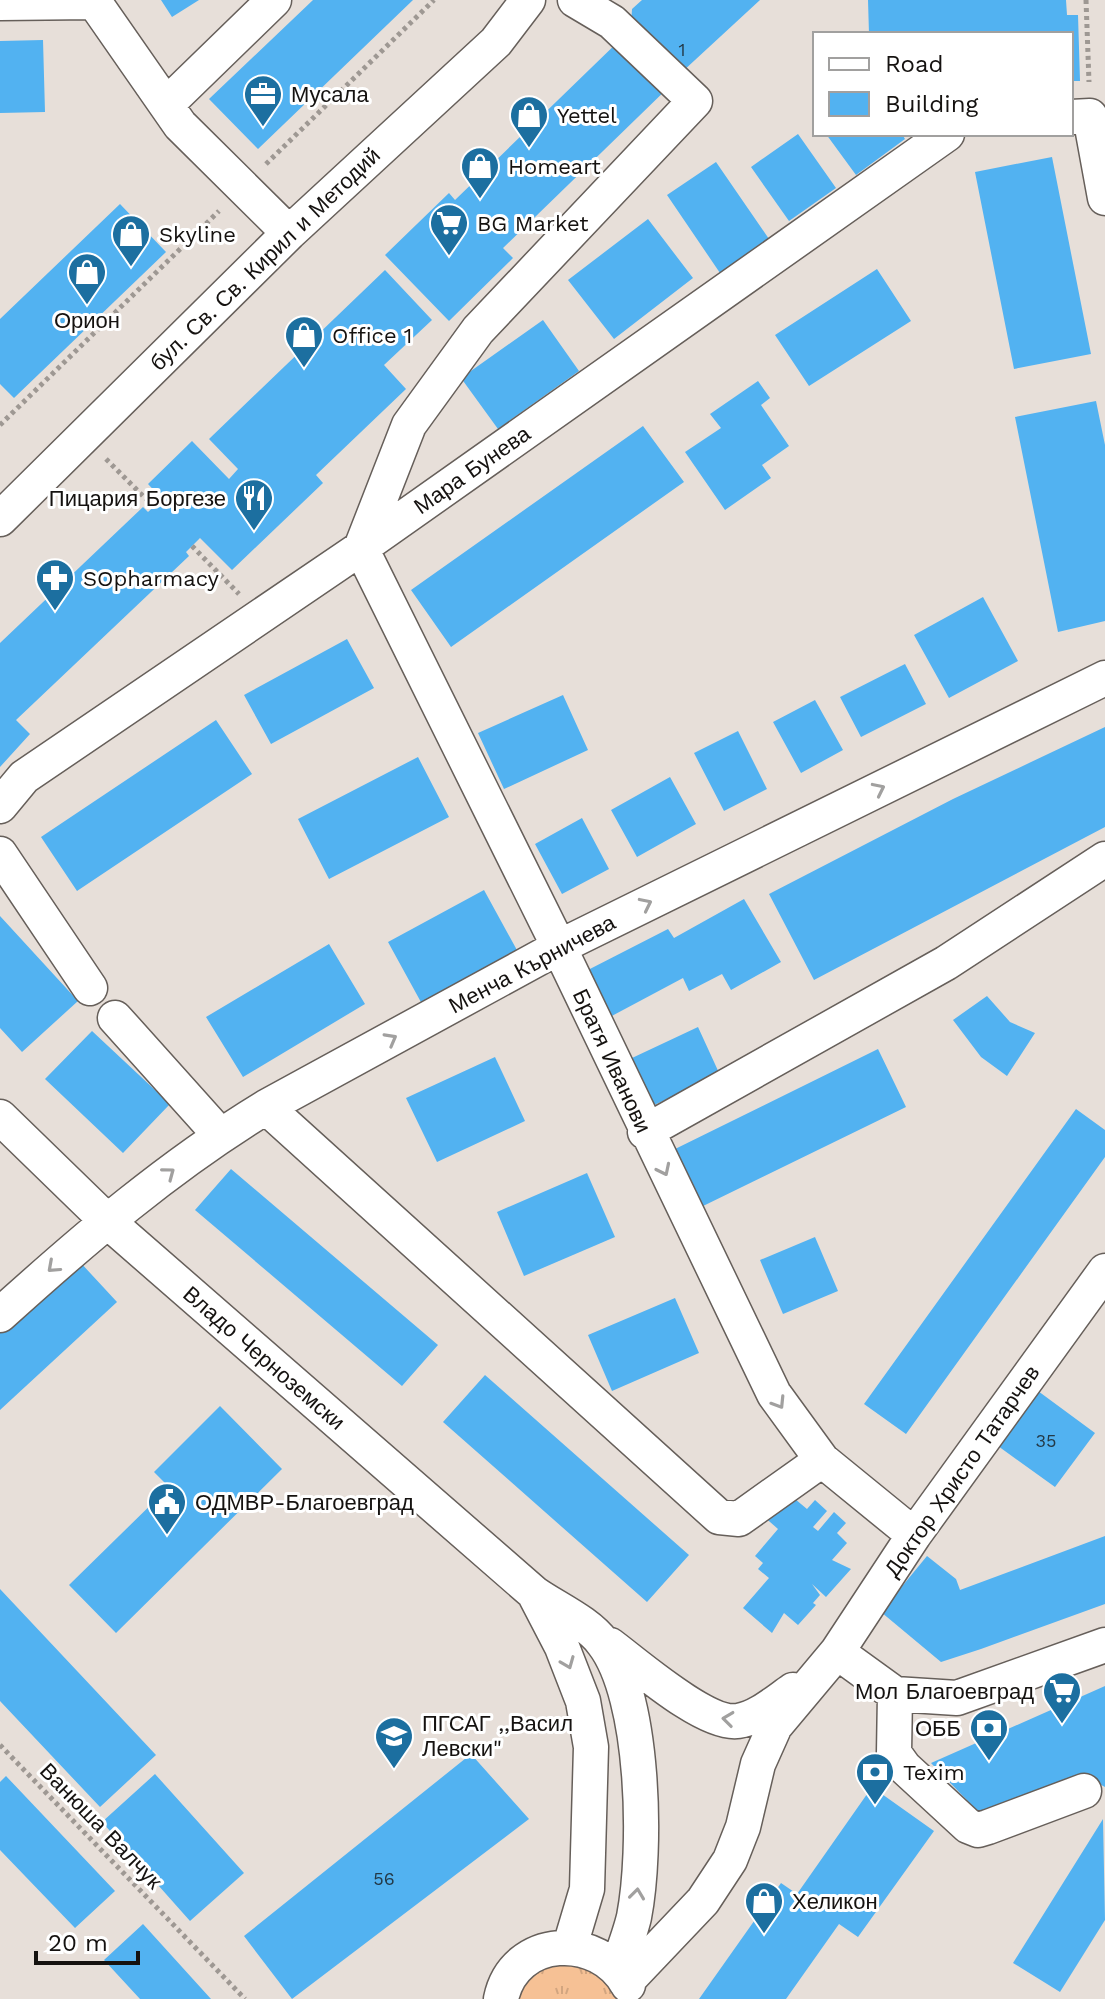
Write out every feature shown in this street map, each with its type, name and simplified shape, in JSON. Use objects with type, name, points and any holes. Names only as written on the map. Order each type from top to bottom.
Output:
[{"type":"street","points":[[166,105],[274,0]]},
{"type":"street","name":"бул. Св. Св. Кирил и Методий","points":[[0,519],[289,233],[496,42],[528,0]]},
{"type":"street","points":[[361,548],[409,425],[478,330],[695,101],[612,22],[575,0]]},
{"type":"street","points":[[0,3],[93,1],[180,125],[289,233]]},
{"type":"street","points":[[1081,117],[1105,198]]},
{"type":"street","name":"Мара Бунева","points":[[0,806],[24,777],[361,548],[944,136]]},
{"type":"street","name":"Братя Иванови","points":[[361,548],[559,947],[645,1132],[774,1394],[822,1460],[914,1535]]},
{"type":"street","name":"Менча Кърничева","points":[[0,1315],[106,1220],[220,1135],[266,1107],[559,947],[1105,678]]},
{"type":"street","points":[[0,854],[90,988]]},
{"type":"street","points":[[645,1132],[946,963],[1105,859]]},
{"type":"street","points":[[115,1018],[220,1135]]},
{"type":"street","points":[[266,1107],[719,1517],[739,1519],[822,1460]]},
{"type":"street","name":"Владо Черноземски","points":[[0,1117],[106,1220],[534,1593],[692,1704],[730,1722],[751,1717],[828,1662]]},
{"type":"street","name":"Доктор Христо Татарчев","points":[[625,1983],[703,1901],[730,1860],[743,1827],[758,1764],[775,1726],[828,1662],[914,1535],[1105,1271]]},
{"type":"street","points":[[534,1593],[562,1647],[583,1701],[591,1747],[587,1889],[570,1946]]},
{"type":"street","points":[[601,1640],[625,1683],[636,1737],[638,1890],[625,1983]]},
{"type":"street","points":[[828,1662],[895,1694],[957,1698],[1105,1645]]},
{"type":"street","points":[[895,1694],[894,1753],[904,1767],[968,1826],[978,1830],[988,1827],[1084,1791]]},
{"type":"street","points":[[501,1999],[513,1972],[529,1958],[549,1948],[570,1946],[588,1950],[625,1983]]},
{"type":"path","points":[[1081,117],[1086,0]]},
{"type":"path","points":[[83,435],[154,507]]},
{"type":"path","points":[[192,546],[261,616]]},
{"type":"path","name":"Ванюша Валчук","points":[[0,1745],[245,1999]]},
{"type":"green space","points":[[542,1964],[595,1965],[620,1999],[513,1999]]},
{"type":"building","points":[[161,0],[199,0],[172,17]]},
{"type":"building","points":[[313,0],[413,0],[258,149],[209,99]]},
{"type":"building","points":[[642,0],[760,0],[682,72],[631,26],[632,9]]},
{"type":"building","points":[[868,0],[1066,0],[1067,15],[1078,15],[1080,81],[1073,81],[1073,32],[869,32]]},
{"type":"building","points":[[624,36],[672,84],[503,248],[513,258],[449,321],[385,255],[449,193],[455,200]]},
{"type":"building","points":[[43,40],[45,112],[0,113],[0,41]]},
{"type":"building","points":[[798,134],[836,188],[789,221],[751,167]]},
{"type":"building","points":[[827,136],[903,136],[905,139],[856,175]]},
{"type":"building","points":[[1052,157],[1091,354],[1014,369],[975,172]]},
{"type":"building","points":[[716,162],[769,239],[720,273],[667,195]]},
{"type":"building","points":[[120,204],[166,252],[14,398],[0,384],[0,319]]},
{"type":"building","points":[[648,219],[693,278],[614,339],[568,280]]},
{"type":"building","points":[[877,269],[911,321],[809,386],[775,335]]},
{"type":"building","points":[[385,270],[432,320],[384,365],[406,389],[316,475],[323,483],[232,570],[200,538],[186,552],[189,556],[16,720],[30,734],[0,767],[0,643],[143,507],[148,512],[162,499],[148,484],[192,441],[229,479],[238,469],[209,439]]},
{"type":"building","points":[[543,320],[579,371],[498,429],[461,378]]},
{"type":"building","points":[[758,381],[770,398],[761,405],[789,446],[762,465],[771,478],[725,510],[685,452],[721,428],[710,414]]},
{"type":"building","points":[[1096,401],[1105,445],[1105,621],[1058,632],[1015,417]]},
{"type":"building","points":[[643,426],[684,482],[451,647],[411,590]]},
{"type":"building","points":[[983,597],[1018,661],[949,698],[914,635]]},
{"type":"building","points":[[347,639],[374,688],[271,744],[244,695]]},
{"type":"building","points":[[905,664],[926,704],[861,737],[840,697]]},
{"type":"building","points":[[563,695],[588,750],[504,789],[478,733]]},
{"type":"building","points":[[815,700],[843,750],[801,773],[773,722]]},
{"type":"building","points":[[216,720],[252,774],[77,891],[41,837]]},
{"type":"building","points":[[1105,727],[1105,827],[814,980],[769,894],[953,799]]},
{"type":"building","points":[[738,731],[767,789],[724,811],[694,753]]},
{"type":"building","points":[[418,757],[449,817],[329,879],[298,819]]},
{"type":"building","points":[[670,777],[696,824],[637,857],[611,810]]},
{"type":"building","points":[[582,818],[609,869],[562,894],[535,844]]},
{"type":"building","points":[[484,890],[518,952],[422,1004],[388,942]]},
{"type":"building","points":[[744,899],[781,962],[731,990],[722,974],[689,991],[683,978],[608,1018],[584,972],[668,929],[674,938]]},
{"type":"building","points":[[0,916],[78,1001],[22,1052],[0,1028]]},
{"type":"building","points":[[329,944],[365,1004],[243,1077],[206,1017]]},
{"type":"building","points":[[987,996],[1010,1022],[1035,1033],[1007,1076],[981,1057],[953,1020]]},
{"type":"building","points":[[698,1027],[720,1075],[654,1105],[632,1058]]},
{"type":"building","points":[[92,1031],[170,1104],[123,1153],[45,1079]]},
{"type":"building","points":[[878,1049],[906,1107],[699,1208],[671,1151]]},
{"type":"building","points":[[495,1057],[525,1121],[437,1162],[406,1098]]},
{"type":"building","points":[[1076,1109],[1105,1130],[1105,1157],[906,1434],[864,1404]]},
{"type":"building","points":[[231,1169],[438,1345],[402,1386],[195,1210]]},
{"type":"building","points":[[587,1173],[615,1237],[524,1276],[497,1212]]},
{"type":"building","points":[[815,1237],[838,1291],[783,1314],[760,1260]]},
{"type":"building","points":[[79,1261],[117,1302],[0,1410],[0,1333]]},
{"type":"building","points":[[675,1298],[699,1353],[612,1391],[588,1335]]},
{"type":"building","points":[[485,1375],[689,1555],[647,1602],[443,1422]]},
{"type":"building","points":[[1038,1391],[1095,1433],[1055,1487],[998,1446]]},
{"type":"building","name":"ОДМВР-Благоевград","points":[[220,1406],[282,1469],[116,1633],[69,1585],[169,1487],[154,1472]]},
{"type":"building","points":[[789,1494],[807,1509],[815,1500],[827,1511],[813,1527],[818,1531],[834,1512],[846,1523],[837,1533],[847,1543],[832,1560],[851,1569],[826,1597],[812,1584],[820,1595],[813,1603],[816,1605],[798,1625],[784,1613],[772,1633],[743,1608],[769,1578],[758,1569],[763,1563],[755,1556],[778,1529],[761,1514]]},
{"type":"building","points":[[1105,1536],[1105,1604],[981,1649],[941,1662],[881,1612],[927,1556],[956,1579],[960,1590]]},
{"type":"building","points":[[0,1589],[156,1755],[100,1807],[0,1701]]},
{"type":"building","name":"Мол Благоевград","points":[[1105,1686],[1105,1787],[1090,1779],[987,1821],[931,1763]]},
{"type":"building","points":[[471,1754],[529,1819],[292,1999],[244,1936]]},
{"type":"building","points":[[155,1774],[244,1873],[190,1921],[102,1822]]},
{"type":"building","points":[[6,1776],[115,1891],[75,1928],[0,1850],[0,1782]]},
{"type":"building","points":[[872,1787],[934,1831],[858,1937],[839,1924],[786,1999],[699,1999],[781,1883],[797,1894]]},
{"type":"building","points":[[1103,1819],[1105,1920],[1060,1992],[1013,1963]]},
{"type":"building","points":[[143,1924],[211,1999],[140,1999],[104,1960]]},
{"type":"place","name":"Мусала","points":[[263,128]]},
{"type":"place","name":"Yettel","points":[[529,149]]},
{"type":"place","name":"Homeart","points":[[480,200]]},
{"type":"place","name":"BG Market","points":[[449,257]]},
{"type":"place","name":"Skyline","points":[[131,268]]},
{"type":"place","name":"Орион","points":[[87,306]]},
{"type":"place","name":"Office 1","points":[[304,369]]},
{"type":"place","name":"Пицария Боргезе","points":[[254,532]]},
{"type":"place","name":"SOpharmacy","points":[[55,612]]},
{"type":"place","name":"ОДМВР-Благоевград","points":[[167,1536]]},
{"type":"place","name":"Мол Благоевград","points":[[1062,1725]]},
{"type":"place","name":"ОББ","points":[[989,1762]]},
{"type":"place","name":"ПГСАГ ,,Васил Левски\"","points":[[394,1770]]},
{"type":"place","name":"Texim","points":[[875,1806]]},
{"type":"place","name":"Хеликон","points":[[764,1935]]}]
